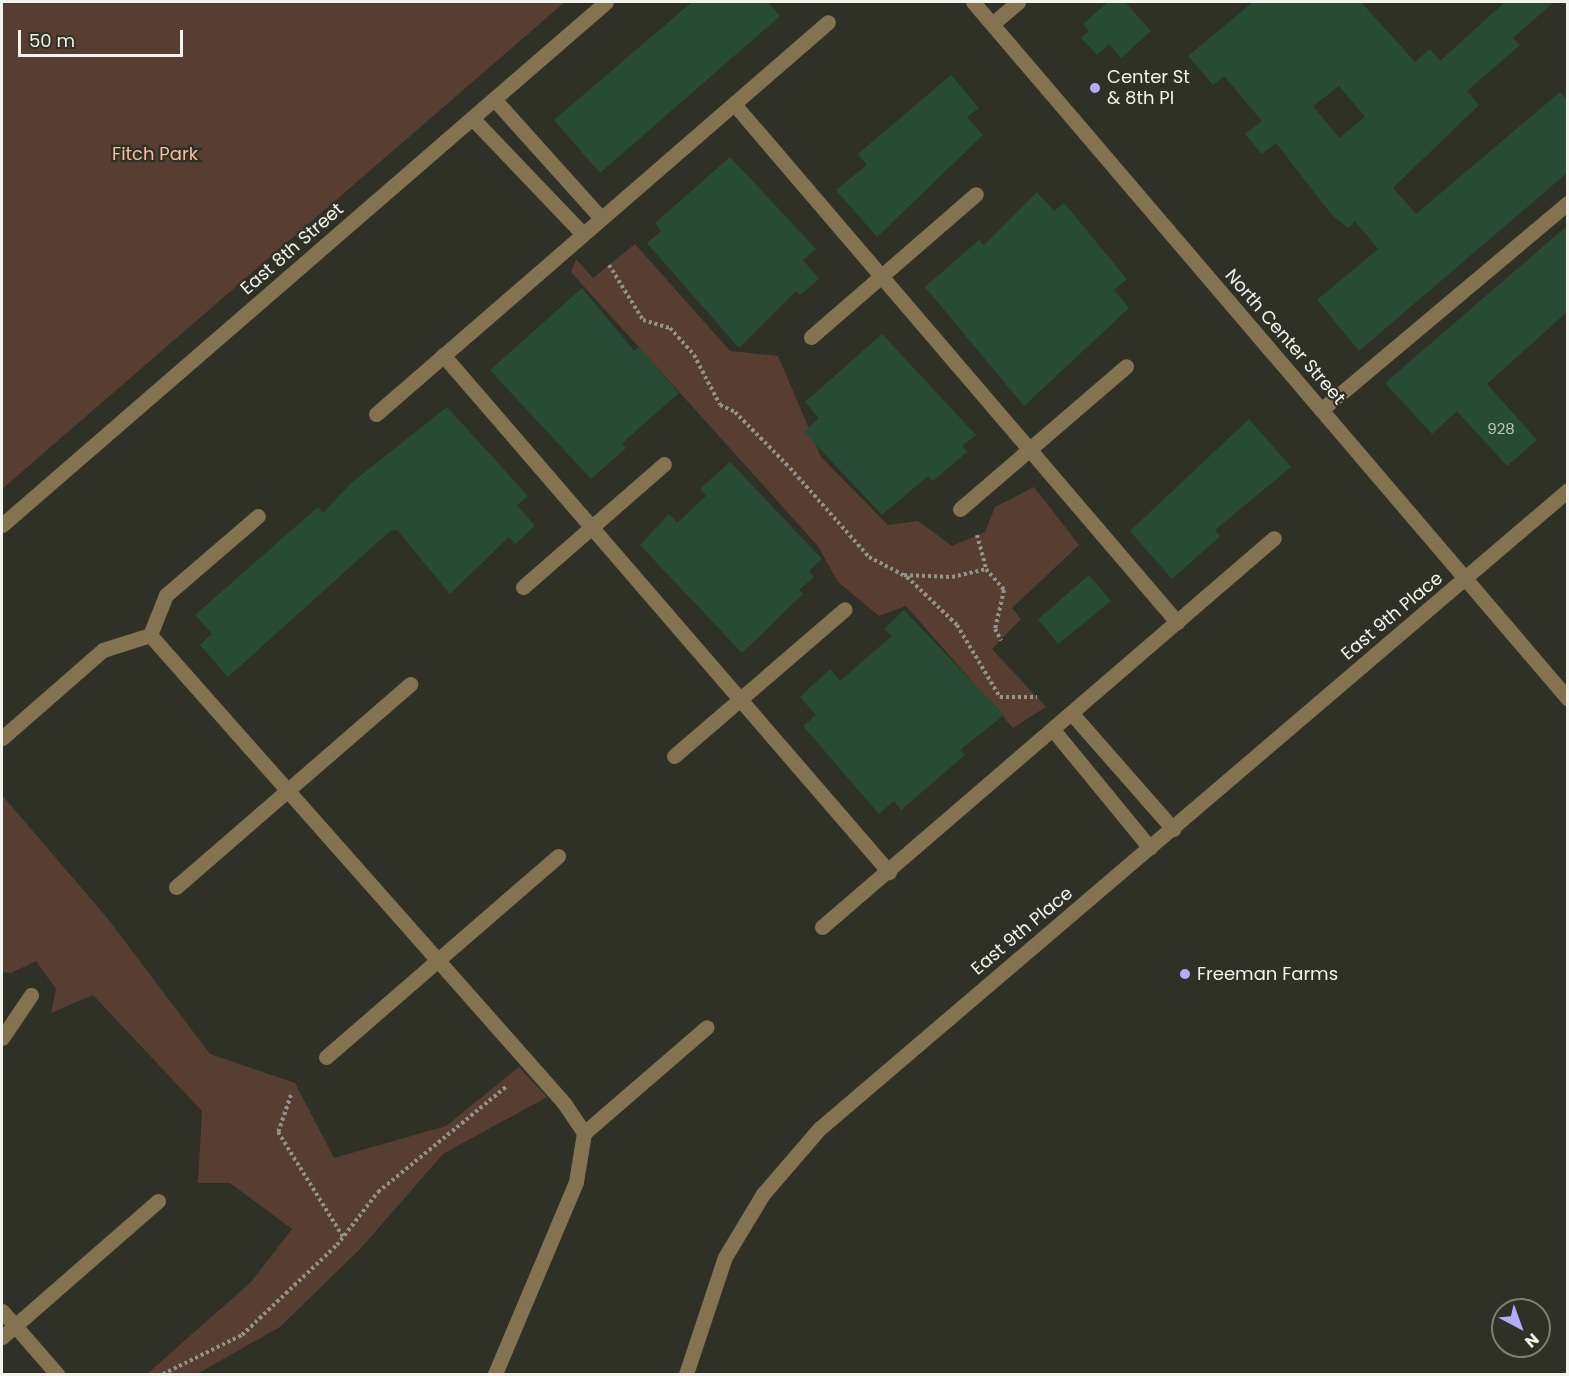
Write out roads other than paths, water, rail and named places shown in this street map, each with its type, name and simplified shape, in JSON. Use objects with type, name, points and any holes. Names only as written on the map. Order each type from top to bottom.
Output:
[{"type":"street","name":"East 8th Street","points":[[2,525],[606,2]]},
{"type":"street","name":"North Center Street","points":[[973,2],[1568,699]]},
{"type":"street","points":[[992,24],[1018,2]]},
{"type":"street","points":[[376,414],[828,22]]},
{"type":"street","points":[[495,100],[601,218]]},
{"type":"street","points":[[734,104],[1177,622]]},
{"type":"street","points":[[473,119],[583,234]]},
{"type":"street","points":[[811,337],[976,194]]},
{"type":"street","points":[[1321,410],[1568,203]]},
{"type":"street","points":[[443,355],[889,872]]},
{"type":"street","points":[[960,509],[1126,366]]},
{"type":"street","points":[[523,587],[664,464]]},
{"type":"street","name":"East 9th Place","points":[[686,1374],[725,1257],[763,1194],[819,1129],[1568,490]]},
{"type":"street","points":[[2,738],[103,650],[150,635],[166,596],[258,516]]},
{"type":"street","points":[[822,927],[1054,731],[1274,538]]},
{"type":"street","points":[[674,756],[845,609]]},
{"type":"street","points":[[150,635],[290,788],[439,959],[564,1103],[584,1134]]},
{"type":"street","points":[[176,887],[411,684]]},
{"type":"street","points":[[1073,714],[1173,829]]},
{"type":"street","points":[[1054,731],[1150,848]]},
{"type":"street","points":[[326,1057],[558,856]]},
{"type":"street","points":[[2,1038],[31,995]]},
{"type":"street","points":[[495,1374],[576,1182],[584,1134],[707,1027]]},
{"type":"street","points":[[2,1337],[158,1202]]},
{"type":"street","points":[[2,1311],[57,1374]]},
{"type":"place","name":"Center St & 8th Pl","points":[[1095,88]]},
{"type":"place","name":"Freeman Farms","points":[[1185,974]]},
{"type":"park label","name":"Fitch Park","points":[[155,154]]}]
